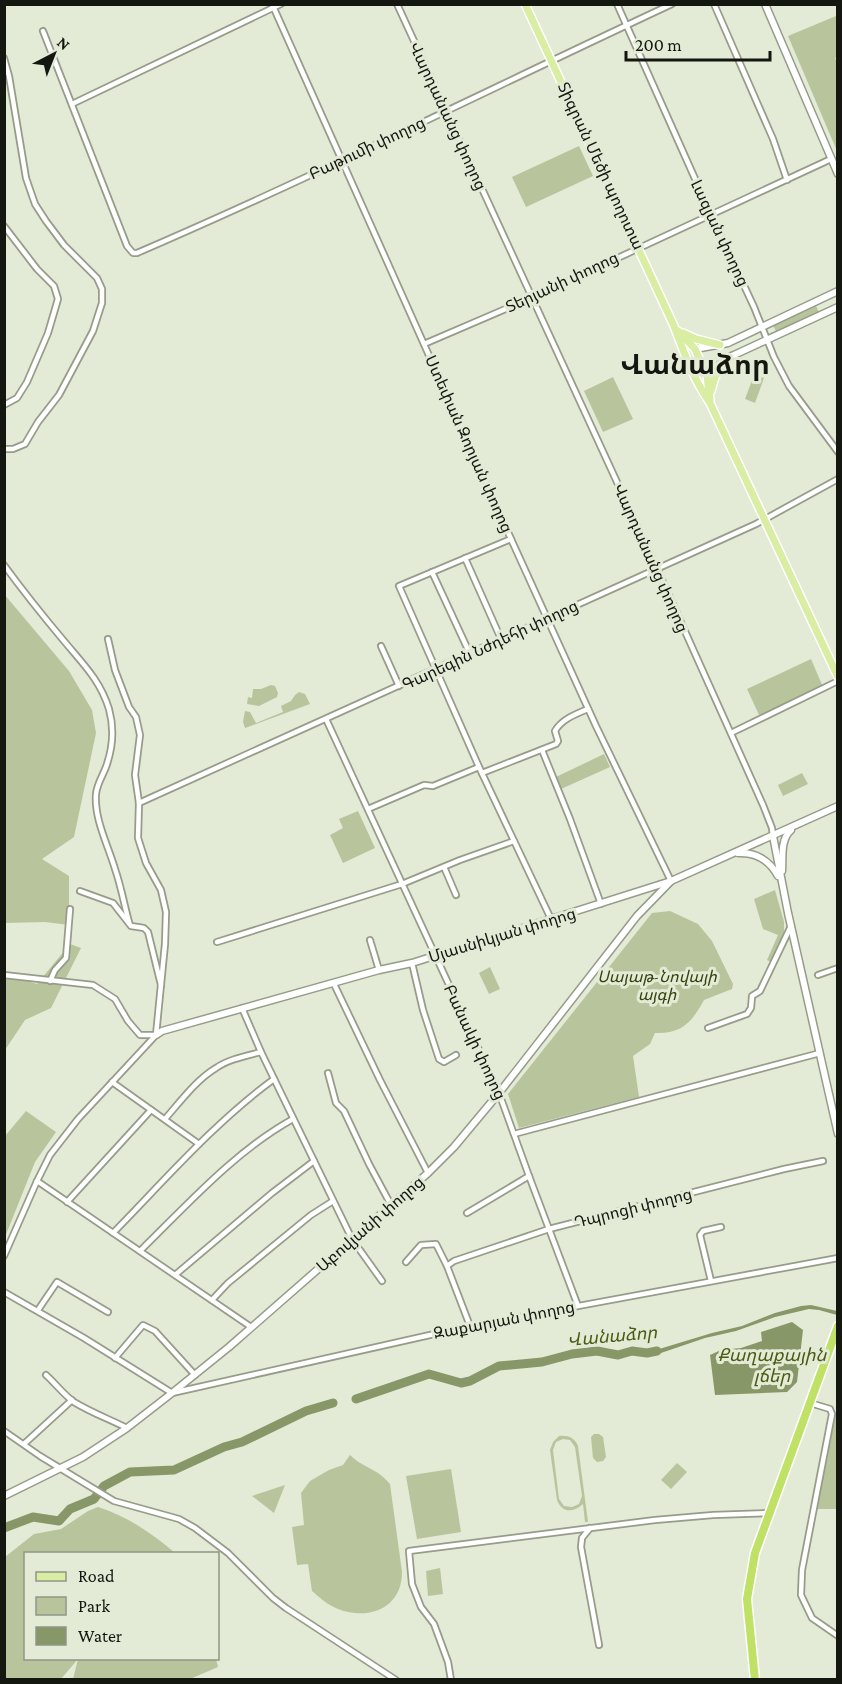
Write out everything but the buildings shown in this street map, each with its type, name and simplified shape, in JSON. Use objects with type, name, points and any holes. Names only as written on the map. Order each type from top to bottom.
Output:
[{"type":"highway","points":[[755,1680],[747,1599],[754,1553],[837,1326]]},
{"type":"main road","name":"Տիգրան Մեծի պողոտա","points":[[525,4],[676,329],[694,378],[710,403],[837,677]]},
{"type":"main road","name":"Տիգրան Մեծի պողոտա","points":[[676,329],[694,349],[707,376],[710,403]]},
{"type":"main road","points":[[676,329],[696,339],[720,345]]},
{"type":"main road","points":[[685,358],[687,350],[694,349]]},
{"type":"main road","points":[[710,403],[715,376],[727,358]]},
{"type":"main road","points":[[694,378],[700,381],[707,376]]},
{"type":"street","points":[[43,31],[72,104],[272,6],[281,4]]},
{"type":"street","name":"Վարդանանց փողոց","points":[[397,4],[657,569],[772,828],[782,884],[837,1134]]},
{"type":"street","name":"Լազյան փողոց","points":[[617,4],[789,386],[837,453]]},
{"type":"street","name":"Բաթումի փողոց","points":[[72,104],[127,246],[133,253],[137,253],[672,4]]},
{"type":"street","points":[[714,4],[773,139],[787,180]]},
{"type":"street","points":[[765,4],[837,174]]},
{"type":"street","name":"Ստեփան Զորյան փողոց","points":[[272,6],[588,709],[671,881]]},
{"type":"street","points":[[4,58],[26,178],[35,204],[64,244],[97,278],[102,289],[102,303],[93,331],[59,395],[38,422],[25,444],[4,450]]},
{"type":"street","name":"Տերյանի փողոց","points":[[424,344],[831,159]]},
{"type":"street","points":[[4,226],[37,269],[54,286],[58,299],[48,333],[27,382],[17,398],[4,405]]},
{"type":"street","points":[[694,349],[720,345],[837,291]]},
{"type":"street","points":[[707,376],[727,358],[837,307]]},
{"type":"street","name":"Գարեգին Նժդեհի փողոց","points":[[139,803],[765,520],[837,479]]},
{"type":"street","points":[[511,538],[399,586],[480,770],[551,919]]},
{"type":"street","points":[[465,558],[501,639]]},
{"type":"street","points":[[4,565],[89,669],[109,710],[112,732],[111,748],[96,792],[96,804],[129,922]]},
{"type":"street","points":[[432,572],[470,654]]},
{"type":"street","points":[[4,1256],[50,1155],[112,1082],[156,1035],[162,987],[166,927],[165,902],[146,862],[138,838],[139,803],[135,775],[140,735],[136,717],[129,707],[115,670],[108,639]]},
{"type":"street","points":[[381,646],[399,686]]},
{"type":"street","points":[[731,733],[837,681]]},
{"type":"street","points":[[368,809],[424,785],[434,786],[542,750],[557,743],[555,731],[560,724],[588,709]]},
{"type":"street","name":"Բանակի փողոց","points":[[326,719],[499,1093],[578,1306]]},
{"type":"street","points":[[542,750],[601,904]]},
{"type":"street","name":"Մյասնիկյան փողոց","points":[[156,1035],[162,1031],[242,1008],[412,963],[671,881],[837,806]]},
{"type":"street","points":[[782,884],[784,844],[787,833],[795,826]]},
{"type":"street","points":[[218,942],[402,884],[514,841]]},
{"type":"street","points":[[735,853],[746,852],[762,858],[776,871],[782,884]]},
{"type":"street","points":[[444,867],[456,895]]},
{"type":"street","name":"Աբովյանի փողոց","points":[[4,1496],[83,1457],[172,1394],[428,1173],[454,1147],[499,1093],[637,916],[671,881]]},
{"type":"street","points":[[80,891],[112,903],[131,926],[144,928],[148,932],[162,987]]},
{"type":"street","points":[[50,981],[54,970],[66,958],[70,909]]},
{"type":"street","points":[[708,1029],[747,1014],[751,1008],[752,996],[760,991],[791,926]]},
{"type":"street","points":[[370,940],[379,970]]},
{"type":"street","points":[[412,963],[423,1010],[439,1059],[444,1062],[456,1055]]},
{"type":"street","points":[[818,975],[837,968]]},
{"type":"street","points":[[4,975],[93,985],[115,999],[128,1021],[140,1035],[156,1035]]},
{"type":"street","points":[[334,984],[428,1173]]},
{"type":"street","points":[[242,1008],[352,1239],[382,1281]]},
{"type":"street","points":[[165,1119],[215,1068],[261,1052]]},
{"type":"street","points":[[514,1134],[820,1053]]},
{"type":"street","points":[[328,1073],[336,1103],[345,1111],[369,1164],[391,1204]]},
{"type":"street","points":[[113,1233],[199,1144],[242,1104],[274,1079]]},
{"type":"street","points":[[112,1082],[199,1144]]},
{"type":"street","points":[[67,1202],[152,1110]]},
{"type":"street","points":[[140,1251],[240,1157],[275,1129],[293,1119]]},
{"type":"street","points":[[175,1275],[272,1193],[314,1161]]},
{"type":"street","name":"Դպրոցի փողոց","points":[[447,1266],[454,1261],[549,1229],[823,1161]]},
{"type":"street","points":[[467,1213],[529,1176]]},
{"type":"street","points":[[37,1181],[251,1327]]},
{"type":"street","points":[[212,1300],[228,1283],[286,1235],[333,1201]]},
{"type":"street","points":[[711,1281],[700,1235],[703,1231],[721,1227]]},
{"type":"street","points":[[406,1262],[420,1245],[436,1244],[470,1326]]},
{"type":"street","name":"Զաքարյան փողոց","points":[[172,1394],[470,1326],[837,1258]]},
{"type":"street","points":[[38,1310],[57,1282],[108,1312]]},
{"type":"street","points":[[4,1292],[38,1310],[172,1394]]},
{"type":"street","points":[[115,1358],[143,1324],[155,1331],[195,1375]]},
{"type":"street","points":[[46,1375],[72,1400],[93,1413],[104,1416],[126,1428]]},
{"type":"street","points":[[24,1444],[72,1400]]},
{"type":"street","points":[[810,1403],[830,1409],[832,1414],[802,1570],[801,1595],[812,1618],[837,1636]]},
{"type":"street","points":[[4,1431],[114,1501],[179,1519],[195,1528],[228,1553],[286,1608],[396,1680]]},
{"type":"street","points":[[451,1680],[448,1662],[434,1624],[421,1607],[412,1584],[410,1551],[590,1528],[713,1515],[768,1513]]},
{"type":"street","points":[[590,1528],[582,1538],[581,1547],[599,1645]]},
{"type":"green space","points":[[836,16],[838,19],[838,56],[835,58],[838,65],[837,151],[788,36]]},
{"type":"green space","points":[[579,146],[593,176],[526,207],[512,177]]},
{"type":"green space","points":[[816,306],[819,312],[776,331],[773,326]]},
{"type":"green space","points":[[754,375],[764,378],[755,403],[745,399]]},
{"type":"green space","points":[[613,377],[633,419],[603,432],[584,391]]},
{"type":"green space","points":[[4,594],[69,671],[92,710],[96,733],[74,837],[42,859],[69,876],[69,925],[45,922],[5,923]]},
{"type":"green space","points":[[811,659],[823,687],[760,717],[747,689]]},
{"type":"green space","points":[[275,686],[277,697],[259,706],[247,704],[248,697],[252,698],[253,689]]},
{"type":"green space","points":[[299,692],[305,694],[310,704],[245,728],[243,722],[245,711],[250,712],[256,723],[283,712],[281,706],[291,701]]},
{"type":"green space","points":[[604,754],[610,767],[561,789],[556,777]]},
{"type":"green space","points":[[802,773],[808,784],[783,796],[778,785]]},
{"type":"green space","points":[[358,811],[375,848],[343,863],[330,835],[343,828],[339,819]]},
{"type":"green space","points":[[775,890],[784,922],[784,932],[771,962],[767,960],[778,935],[763,929],[754,899]]},
{"type":"green space","name":"Սայաթ-Նովայի այգի","points":[[670,911],[698,924],[712,941],[733,984],[732,989],[704,1000],[695,1015],[679,1029],[655,1033],[650,1044],[633,1056],[639,1097],[519,1128],[508,1094],[652,913]]},
{"type":"green space","points":[[70,944],[81,948],[51,1008],[25,1020],[5,1050],[5,974],[37,984]]},
{"type":"green space","points":[[490,967],[500,989],[489,994],[479,973]]},
{"type":"green space","points":[[26,1111],[56,1132],[35,1162],[5,1237],[5,1136]]},
{"type":"green space","points":[[837,1407],[837,1509],[816,1509]]},
{"type":"green space","points":[[594,1434],[603,1437],[606,1457],[603,1461],[597,1462],[593,1458],[591,1437]]},
{"type":"green space","points":[[559,1436],[565,1436],[577,1443],[588,1522],[585,1522],[583,1504],[568,1510],[562,1507],[557,1500],[550,1450],[553,1442]],"holes":[[[563,1439],[570,1440],[575,1447],[582,1496],[579,1504],[572,1507],[564,1506],[559,1499],[553,1450],[556,1442]]]},
{"type":"green space","points":[[350,1455],[390,1484],[402,1572],[401,1584],[390,1603],[372,1612],[350,1612],[324,1601],[312,1591],[308,1564],[297,1565],[292,1527],[304,1525],[301,1493],[310,1481],[343,1465]]},
{"type":"green space","points":[[677,1463],[687,1472],[671,1489],[661,1480]]},
{"type":"green space","points":[[451,1469],[461,1532],[417,1539],[406,1476]]},
{"type":"green space","points":[[285,1485],[274,1513],[252,1496]]},
{"type":"green space","points":[[98,1507],[119,1515],[139,1526],[174,1552],[24,1552],[24,1660],[77,1660],[61,1679],[5,1679],[5,1557],[34,1534],[61,1529]]},
{"type":"green space","points":[[440,1568],[443,1594],[428,1596],[426,1571]]},
{"type":"green space","points":[[78,1660],[216,1660],[218,1667],[190,1679],[73,1679]]},
{"type":"water","points":[[811,1305],[837,1311],[837,1315],[809,1309],[775,1317],[661,1353],[649,1355],[646,1353],[742,1326],[775,1313]]},
{"type":"water","name":"Քաղաքային լճեր","points":[[792,1322],[803,1330],[797,1382],[787,1392],[715,1395],[710,1355],[721,1350],[741,1348],[762,1341],[761,1332]]},
{"type":"waterway","name":"Վանաձոր","points":[[356,1399],[429,1374],[461,1383],[470,1381],[499,1366],[542,1362],[572,1354],[597,1351],[618,1355],[632,1351],[647,1353],[657,1351]]},
{"type":"waterway","name":"Վանաձոր","points":[[4,1528],[33,1517],[59,1521],[70,1509],[94,1499],[104,1486],[130,1472],[174,1470],[224,1447],[242,1442],[306,1411],[333,1403]]},
{"type":"district","name":"Վանաձոր","points":[[695,364]]}]
